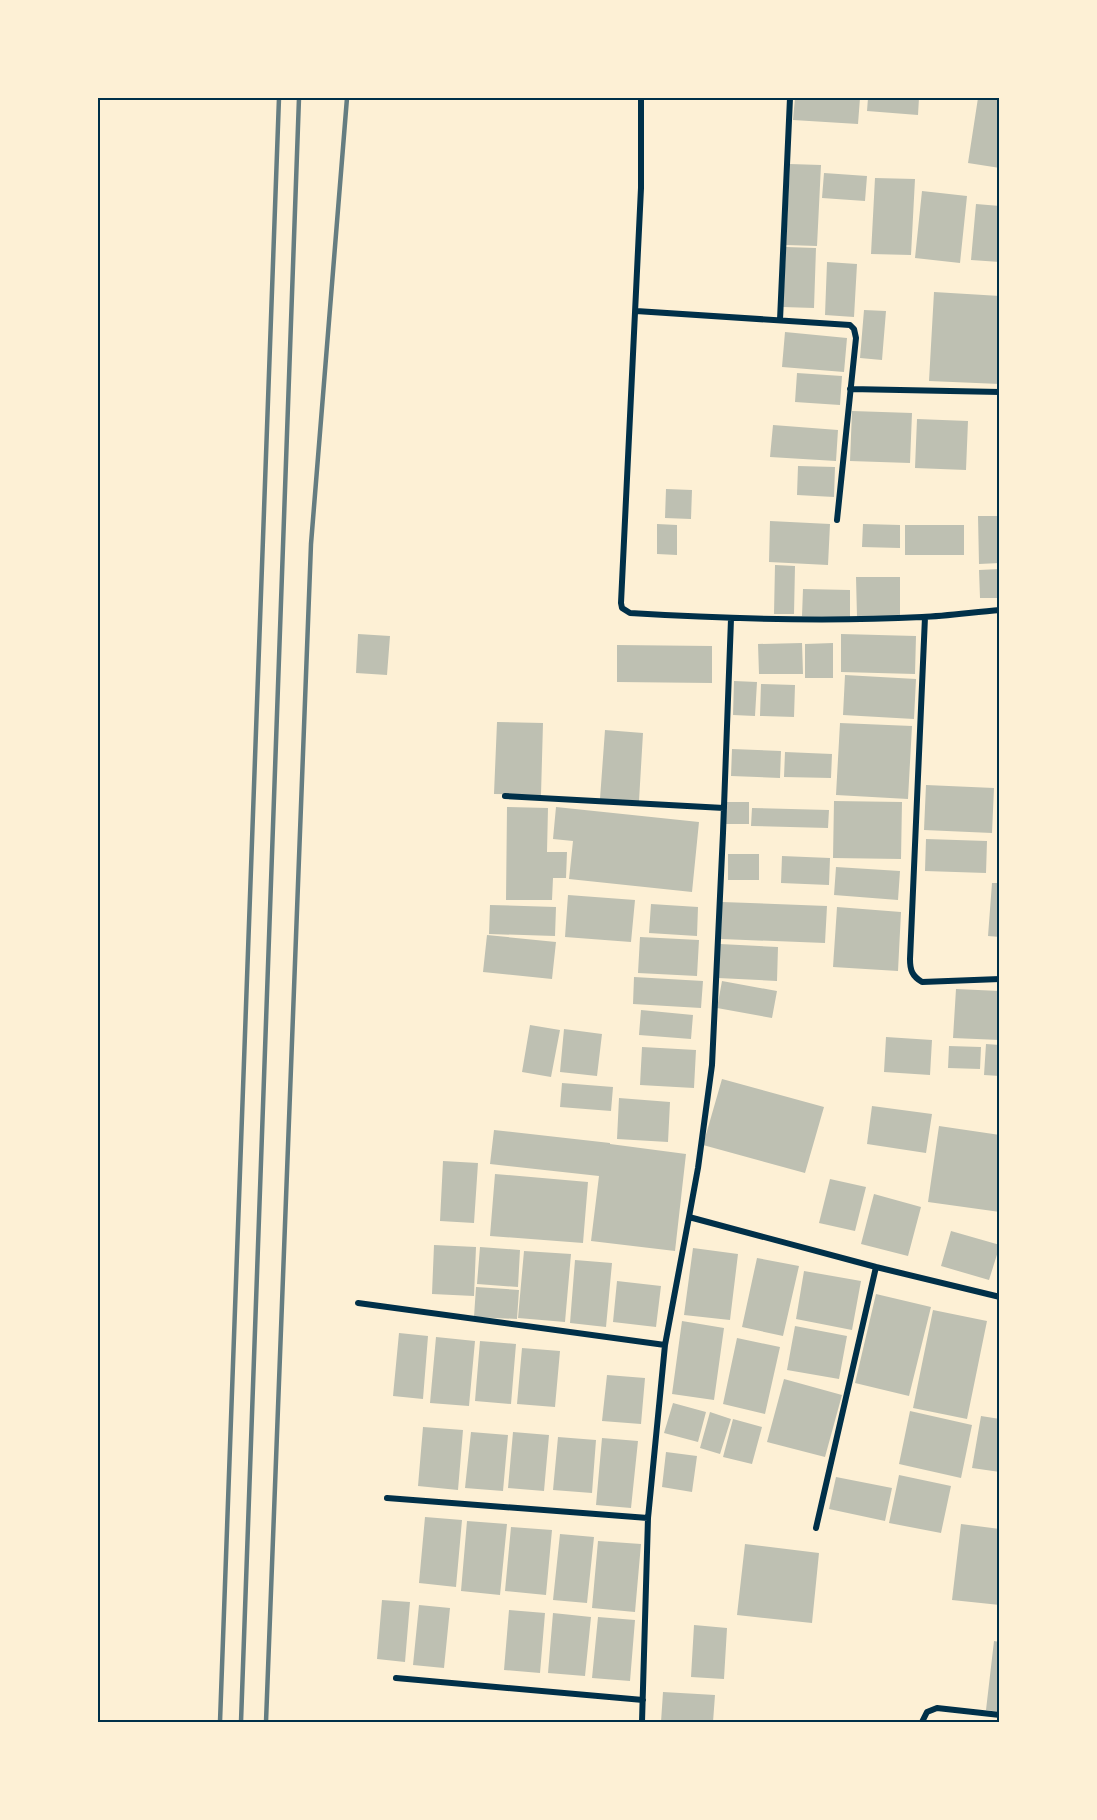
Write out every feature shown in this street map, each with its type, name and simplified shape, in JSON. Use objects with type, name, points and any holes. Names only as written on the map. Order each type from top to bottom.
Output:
[{"type":"street","points":[[641,98],[641,188],[622,608],[630,613],[730,619],[828,621],[925,617],[999,610]]},
{"type":"street","points":[[780,320],[790,98]]},
{"type":"street","points":[[636,311],[850,325],[854,329],[856,338],[837,520]]},
{"type":"street","points":[[850,389],[999,392]]},
{"type":"street","points":[[925,617],[911,972],[922,982],[999,979]]},
{"type":"street","points":[[642,1722],[648,1518],[665,1345],[689,1217],[712,1065],[730,619]]},
{"type":"street","points":[[505,796],[724,808]]},
{"type":"street","points":[[689,1217],[999,1297]]},
{"type":"street","points":[[816,1528],[876,1267]]},
{"type":"street","points":[[358,1303],[665,1345]]},
{"type":"street","points":[[387,1498],[648,1518]]},
{"type":"street","points":[[396,1678],[643,1700]]},
{"type":"street","points":[[922,1722],[927,1712],[938,1708],[999,1715]]},
{"type":"building","points":[[795,98],[860,98],[858,124],[793,120]]},
{"type":"building","points":[[868,98],[919,98],[918,115],[867,111]]},
{"type":"building","points":[[978,98],[1000,99],[1000,168],[968,163]]},
{"type":"building","points":[[790,164],[821,165],[817,246],[786,245]]},
{"type":"building","points":[[824,173],[867,176],[865,201],[822,198]]},
{"type":"building","points":[[875,178],[915,179],[911,255],[871,254]]},
{"type":"building","points":[[922,191],[967,196],[960,263],[915,258]]},
{"type":"building","points":[[976,204],[1000,206],[1000,262],[971,260]]},
{"type":"building","points":[[786,247],[816,248],[814,308],[783,307]]},
{"type":"building","points":[[827,262],[857,264],[854,317],[825,315]]},
{"type":"building","points":[[934,292],[1000,296],[1000,384],[929,381]]},
{"type":"building","points":[[864,310],[886,311],[882,360],[860,358]]},
{"type":"building","points":[[785,332],[847,338],[844,372],[782,367]]},
{"type":"building","points":[[797,373],[842,376],[840,405],[795,402]]},
{"type":"building","points":[[852,411],[912,413],[910,463],[850,461]]},
{"type":"building","points":[[917,419],[968,421],[966,470],[915,468]]},
{"type":"building","points":[[773,425],[838,430],[836,461],[770,457]]},
{"type":"building","points":[[798,466],[835,467],[834,497],[797,495]]},
{"type":"building","points":[[666,489],[692,490],[691,519],[665,518]]},
{"type":"building","points":[[978,516],[1000,516],[1000,563],[979,564]]},
{"type":"building","points":[[770,521],[830,524],[828,565],[769,562]]},
{"type":"building","points":[[657,524],[677,525],[677,555],[657,554]]},
{"type":"building","points":[[863,524],[900,525],[900,548],[862,547]]},
{"type":"building","points":[[905,525],[964,525],[964,555],[905,555]]},
{"type":"building","points":[[775,565],[795,566],[794,614],[774,614]]},
{"type":"building","points":[[1000,569],[1000,598],[980,598],[979,570]]},
{"type":"building","points":[[856,577],[900,577],[900,616],[857,617]]},
{"type":"building","points":[[803,589],[850,590],[850,617],[802,616]]},
{"type":"building","points":[[358,634],[390,636],[387,675],[356,673]]},
{"type":"building","points":[[841,634],[916,636],[915,674],[841,672]]},
{"type":"building","points":[[802,643],[803,674],[759,674],[758,644]]},
{"type":"building","points":[[833,643],[833,678],[805,678],[805,644]]},
{"type":"building","points":[[617,645],[712,646],[712,683],[617,682]]},
{"type":"building","points":[[845,675],[916,679],[914,719],[843,715]]},
{"type":"building","points":[[734,681],[757,682],[755,716],[733,715]]},
{"type":"building","points":[[761,684],[795,685],[794,717],[760,716]]},
{"type":"building","points":[[497,722],[543,723],[541,795],[494,794]]},
{"type":"building","points":[[840,723],[912,726],[908,799],[836,795]]},
{"type":"building","points":[[605,730],[643,733],[639,801],[600,799]]},
{"type":"building","points":[[732,749],[781,751],[780,778],[731,776]]},
{"type":"building","points":[[785,752],[832,754],[831,778],[784,777]]},
{"type":"building","points":[[926,785],[994,788],[992,833],[924,830]]},
{"type":"building","points":[[834,801],[902,802],[901,859],[833,858]]},
{"type":"building","points":[[725,802],[749,802],[749,824],[725,824]]},
{"type":"building","points":[[507,807],[548,808],[547,852],[567,852],[566,878],[553,878],[552,900],[506,900]]},
{"type":"building","points":[[556,807],[699,822],[692,892],[569,879],[573,841],[553,839]]},
{"type":"building","points":[[752,808],[829,810],[828,828],[751,826]]},
{"type":"building","points":[[926,839],[987,841],[986,873],[925,871]]},
{"type":"building","points":[[728,854],[759,854],[759,880],[728,880]]},
{"type":"building","points":[[782,856],[830,858],[829,885],[781,883]]},
{"type":"building","points":[[836,867],[900,871],[898,900],[834,895]]},
{"type":"building","points":[[992,883],[1000,883],[1000,937],[988,936]]},
{"type":"building","points":[[568,895],[635,900],[631,942],[565,937]]},
{"type":"building","points":[[722,902],[827,906],[825,943],[721,939]]},
{"type":"building","points":[[651,904],[698,907],[697,936],[649,933]]},
{"type":"building","points":[[490,905],[556,907],[555,936],[489,934]]},
{"type":"building","points":[[837,907],[901,912],[898,971],[833,967]]},
{"type":"building","points":[[487,935],[556,942],[552,979],[483,972]]},
{"type":"building","points":[[640,937],[699,940],[697,976],[638,973]]},
{"type":"building","points":[[720,944],[778,947],[777,981],[718,978]]},
{"type":"building","points":[[634,977],[703,981],[701,1008],[633,1004]]},
{"type":"building","points":[[722,981],[777,991],[772,1018],[717,1008]]},
{"type":"building","points":[[956,989],[1000,991],[1000,1040],[953,1038]]},
{"type":"building","points":[[641,1010],[693,1015],[691,1039],[639,1035]]},
{"type":"building","points":[[530,1025],[560,1030],[551,1077],[522,1072]]},
{"type":"building","points":[[564,1029],[602,1034],[597,1076],[560,1072]]},
{"type":"building","points":[[886,1037],[932,1040],[930,1075],[884,1072]]},
{"type":"building","points":[[986,1044],[1000,1045],[1000,1076],[984,1075]]},
{"type":"building","points":[[949,1046],[981,1047],[980,1069],[948,1068]]},
{"type":"building","points":[[642,1047],[696,1050],[694,1088],[640,1085]]},
{"type":"building","points":[[722,1079],[824,1107],[805,1173],[703,1145]]},
{"type":"building","points":[[562,1083],[613,1087],[611,1111],[560,1107]]},
{"type":"building","points":[[619,1098],[670,1102],[668,1142],[617,1139]]},
{"type":"building","points":[[872,1106],[932,1114],[926,1153],[867,1144]]},
{"type":"building","points":[[939,1126],[1000,1135],[1000,1212],[928,1202]]},
{"type":"building","points":[[494,1130],[686,1154],[675,1251],[591,1241],[599,1176],[490,1164]]},
{"type":"building","points":[[443,1161],[478,1163],[474,1223],[440,1221]]},
{"type":"building","points":[[495,1174],[588,1182],[583,1243],[490,1236]]},
{"type":"building","points":[[830,1179],[866,1187],[855,1231],[819,1223]]},
{"type":"building","points":[[874,1194],[921,1207],[908,1256],[861,1244]]},
{"type":"building","points":[[951,1231],[1000,1245],[989,1280],[941,1266]]},
{"type":"building","points":[[434,1245],[476,1247],[474,1296],[432,1294]]},
{"type":"building","points":[[480,1247],[520,1250],[518,1287],[477,1284]]},
{"type":"building","points":[[693,1248],[738,1254],[730,1320],[684,1315]]},
{"type":"building","points":[[524,1251],[571,1254],[565,1322],[518,1318]]},
{"type":"building","points":[[757,1258],[799,1266],[783,1336],[742,1327]]},
{"type":"building","points":[[575,1260],[612,1263],[606,1327],[570,1323]]},
{"type":"building","points":[[804,1271],[861,1281],[852,1330],[796,1319]]},
{"type":"building","points":[[617,1281],[661,1286],[656,1327],[613,1322]]},
{"type":"building","points":[[476,1287],[519,1290],[517,1319],[474,1317]]},
{"type":"building","points":[[876,1294],[931,1307],[909,1396],[855,1383]]},
{"type":"building","points":[[933,1310],[987,1321],[967,1419],[913,1408]]},
{"type":"building","points":[[682,1321],[724,1328],[714,1400],[672,1394]]},
{"type":"building","points":[[795,1326],[847,1336],[839,1379],[787,1370]]},
{"type":"building","points":[[399,1333],[428,1336],[423,1399],[393,1396]]},
{"type":"building","points":[[436,1337],[475,1341],[469,1406],[430,1403]]},
{"type":"building","points":[[737,1338],[780,1347],[765,1414],[723,1404]]},
{"type":"building","points":[[480,1341],[516,1344],[511,1404],[475,1401]]},
{"type":"building","points":[[522,1348],[560,1351],[555,1407],[517,1404]]},
{"type":"building","points":[[607,1375],[645,1378],[641,1424],[602,1421]]},
{"type":"building","points":[[784,1379],[842,1395],[825,1457],[767,1442]]},
{"type":"building","points":[[673,1403],[706,1412],[698,1442],[664,1433]]},
{"type":"building","points":[[910,1411],[972,1425],[961,1478],[899,1464]]},
{"type":"building","points":[[710,1412],[731,1419],[720,1454],[700,1448]]},
{"type":"building","points":[[981,1416],[1000,1419],[1000,1472],[972,1468]]},
{"type":"building","points":[[733,1419],[762,1427],[752,1464],[723,1457]]},
{"type":"building","points":[[423,1427],[463,1430],[458,1490],[418,1486]]},
{"type":"building","points":[[471,1432],[508,1435],[503,1491],[465,1488]]},
{"type":"building","points":[[513,1432],[549,1435],[544,1491],[508,1488]]},
{"type":"building","points":[[558,1437],[596,1440],[592,1493],[553,1490]]},
{"type":"building","points":[[602,1438],[638,1441],[631,1508],[596,1505]]},
{"type":"building","points":[[666,1452],[697,1456],[692,1492],[662,1487]]},
{"type":"building","points":[[899,1475],[951,1486],[941,1533],[889,1523]]},
{"type":"building","points":[[836,1477],[892,1488],[885,1521],[829,1509]]},
{"type":"building","points":[[425,1517],[462,1520],[456,1587],[419,1583]]},
{"type":"building","points":[[467,1521],[507,1524],[500,1595],[461,1591]]},
{"type":"building","points":[[961,1524],[1000,1529],[1000,1605],[952,1600]]},
{"type":"building","points":[[511,1527],[552,1530],[546,1595],[505,1591]]},
{"type":"building","points":[[560,1534],[594,1537],[587,1603],[553,1600]]},
{"type":"building","points":[[598,1541],[641,1544],[635,1612],[592,1608]]},
{"type":"building","points":[[745,1544],[819,1553],[812,1623],[737,1615]]},
{"type":"building","points":[[382,1600],[410,1602],[405,1662],[377,1659]]},
{"type":"building","points":[[419,1605],[450,1608],[444,1668],[413,1665]]},
{"type":"building","points":[[509,1610],[545,1613],[540,1673],[504,1670]]},
{"type":"building","points":[[553,1613],[591,1617],[585,1676],[548,1673]]},
{"type":"building","points":[[598,1617],[635,1620],[630,1681],[592,1678]]},
{"type":"building","points":[[694,1625],[727,1628],[724,1679],[691,1677]]},
{"type":"building","points":[[994,1641],[1000,1642],[1000,1712],[986,1710]]},
{"type":"building","points":[[663,1692],[715,1695],[713,1722],[661,1722]]},
{"type":"railway","points":[[220,1722],[279,98]]},
{"type":"railway","points":[[241,1722],[299,98]]},
{"type":"railway","points":[[266,1722],[311,544],[347,98]]}]
